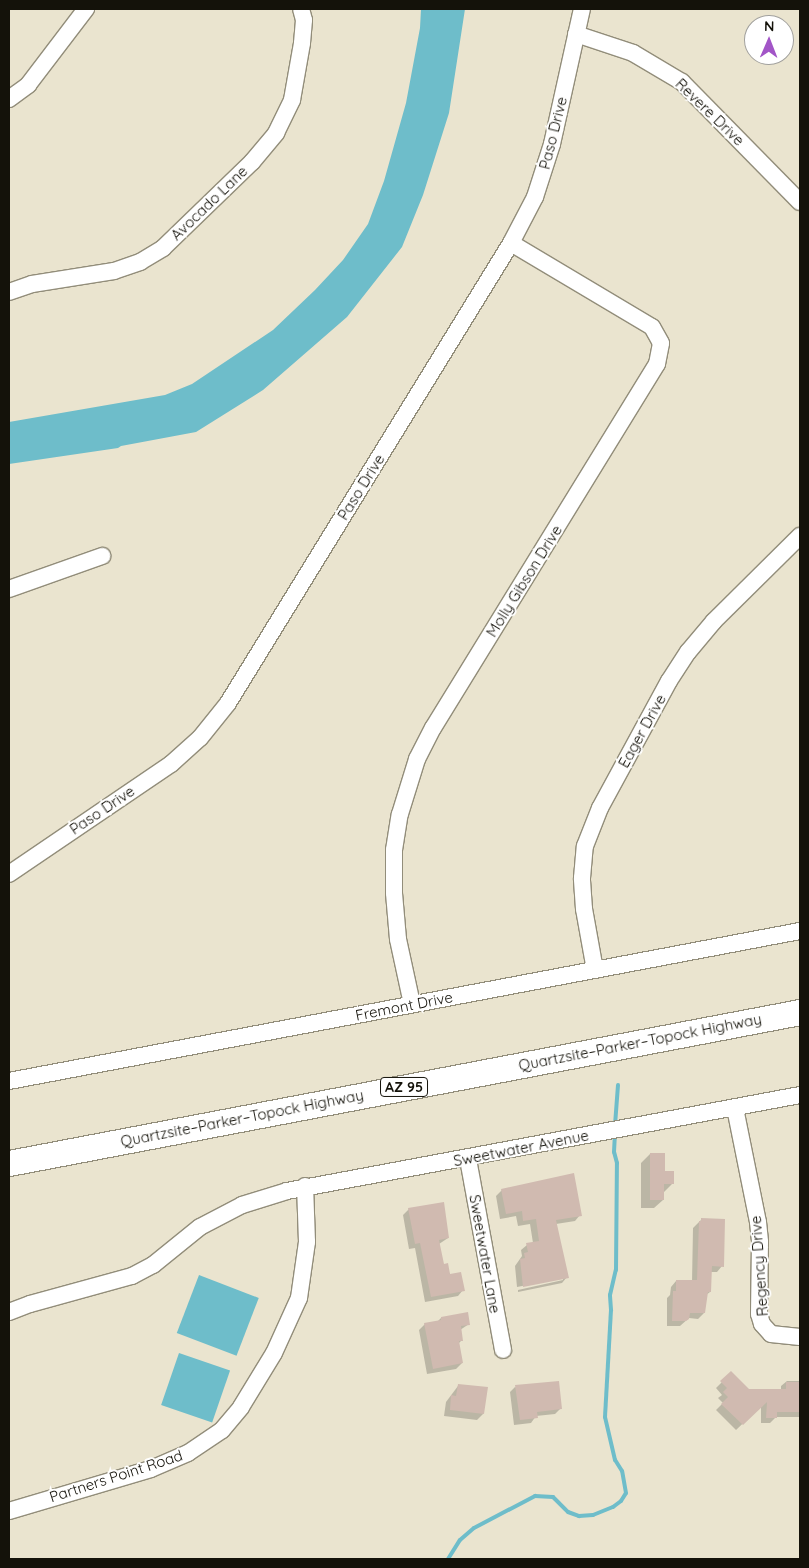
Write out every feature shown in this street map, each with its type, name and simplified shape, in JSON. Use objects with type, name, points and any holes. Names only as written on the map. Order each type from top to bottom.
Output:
[{"type":"highway","name":"Quartzsite–Parker–Topock Highway","points":[[9,1163],[800,1012]]},
{"type":"street","points":[[9,99],[28,85],[86,9]]},
{"type":"street","name":"Avocado Lane","points":[[9,292],[32,284],[114,271],[140,262],[163,248],[252,162],[276,132],[292,100],[302,43],[304,20],[301,9]]},
{"type":"street","name":"Paso Drive","points":[[9,874],[171,764],[200,738],[228,703],[511,243],[535,196],[545,168],[582,9]]},
{"type":"street","name":"Revere Drive","points":[[576,34],[633,53],[682,82],[800,202]]},
{"type":"street","name":"Molly Gibson Drive","points":[[412,1004],[398,938],[394,893],[394,850],[400,814],[417,759],[433,728],[657,364],[661,343],[652,327],[511,243]]},
{"type":"street","name":"Eager Drive","points":[[595,970],[584,909],[582,878],[585,846],[600,808],[669,681],[688,652],[714,621],[800,536]]},
{"type":"street","points":[[9,589],[102,556]]},
{"type":"street","name":"Fremont Drive","points":[[9,1081],[800,931]]},
{"type":"street","name":"Sweetwater Avenue","points":[[9,1312],[30,1304],[132,1276],[153,1265],[200,1227],[242,1205],[305,1186],[468,1159],[800,1095]]},
{"type":"street","name":"Regency Drive","points":[[735,1108],[758,1222],[760,1242],[759,1314],[762,1324],[772,1334],[800,1338]]},
{"type":"street","name":"Sweetwater Lane","points":[[468,1159],[503,1350]]},
{"type":"street","name":"Partners Point Road","points":[[9,1510],[151,1469],[188,1453],[222,1430],[241,1407],[274,1353],[299,1298],[307,1242],[305,1186]]},
{"type":"water","points":[[421,9],[465,9],[449,113],[423,195],[402,247],[347,317],[263,390],[196,432],[118,448],[9,464],[9,422],[165,395],[192,384],[273,330],[343,260],[368,224],[384,181],[406,103],[420,28]]},
{"type":"water","points":[[199,1275],[259,1298],[237,1356],[177,1333]]},
{"type":"water","points":[[179,1353],[230,1371],[212,1423],[161,1405]]},
{"type":"building","points":[[650,1153],[665,1153],[665,1171],[674,1171],[674,1184],[664,1184],[664,1200],[650,1200]]},
{"type":"building","points":[[574,1173],[582,1216],[556,1220],[569,1278],[523,1287],[520,1259],[525,1258],[524,1253],[528,1252],[526,1243],[539,1241],[536,1219],[523,1221],[522,1211],[506,1214],[501,1189]]},
{"type":"building","points":[[444,1202],[449,1238],[439,1240],[444,1264],[448,1263],[450,1274],[461,1272],[465,1291],[431,1297],[420,1243],[415,1244],[408,1208]]},
{"type":"building","points":[[701,1218],[725,1219],[724,1267],[712,1266],[711,1292],[708,1292],[705,1313],[690,1313],[689,1319],[686,1321],[672,1321],[673,1291],[676,1291],[676,1280],[697,1280],[699,1221],[701,1221]]},
{"type":"building","points":[[468,1312],[470,1325],[461,1326],[463,1341],[459,1341],[463,1363],[433,1369],[424,1323],[441,1320],[441,1317]]},
{"type":"building","points":[[731,1371],[749,1389],[786,1389],[786,1382],[800,1382],[800,1412],[777,1412],[777,1418],[766,1418],[767,1402],[743,1425],[721,1404],[728,1397],[723,1392],[727,1388],[720,1381]]},
{"type":"building","points":[[559,1381],[562,1409],[537,1412],[538,1418],[520,1420],[515,1385]]},
{"type":"building","points":[[458,1384],[488,1387],[484,1414],[450,1410],[451,1395],[456,1396]]},
{"type":"waterway","points":[[615,1125],[618,1085]]},
{"type":"waterway","points":[[448,1559],[460,1540],[474,1528],[535,1496],[553,1497],[568,1512],[579,1516],[593,1515],[613,1507],[621,1501],[626,1493],[622,1471],[615,1460],[605,1417],[611,1310],[610,1295],[616,1270],[617,1163],[614,1152],[615,1134]]}]
